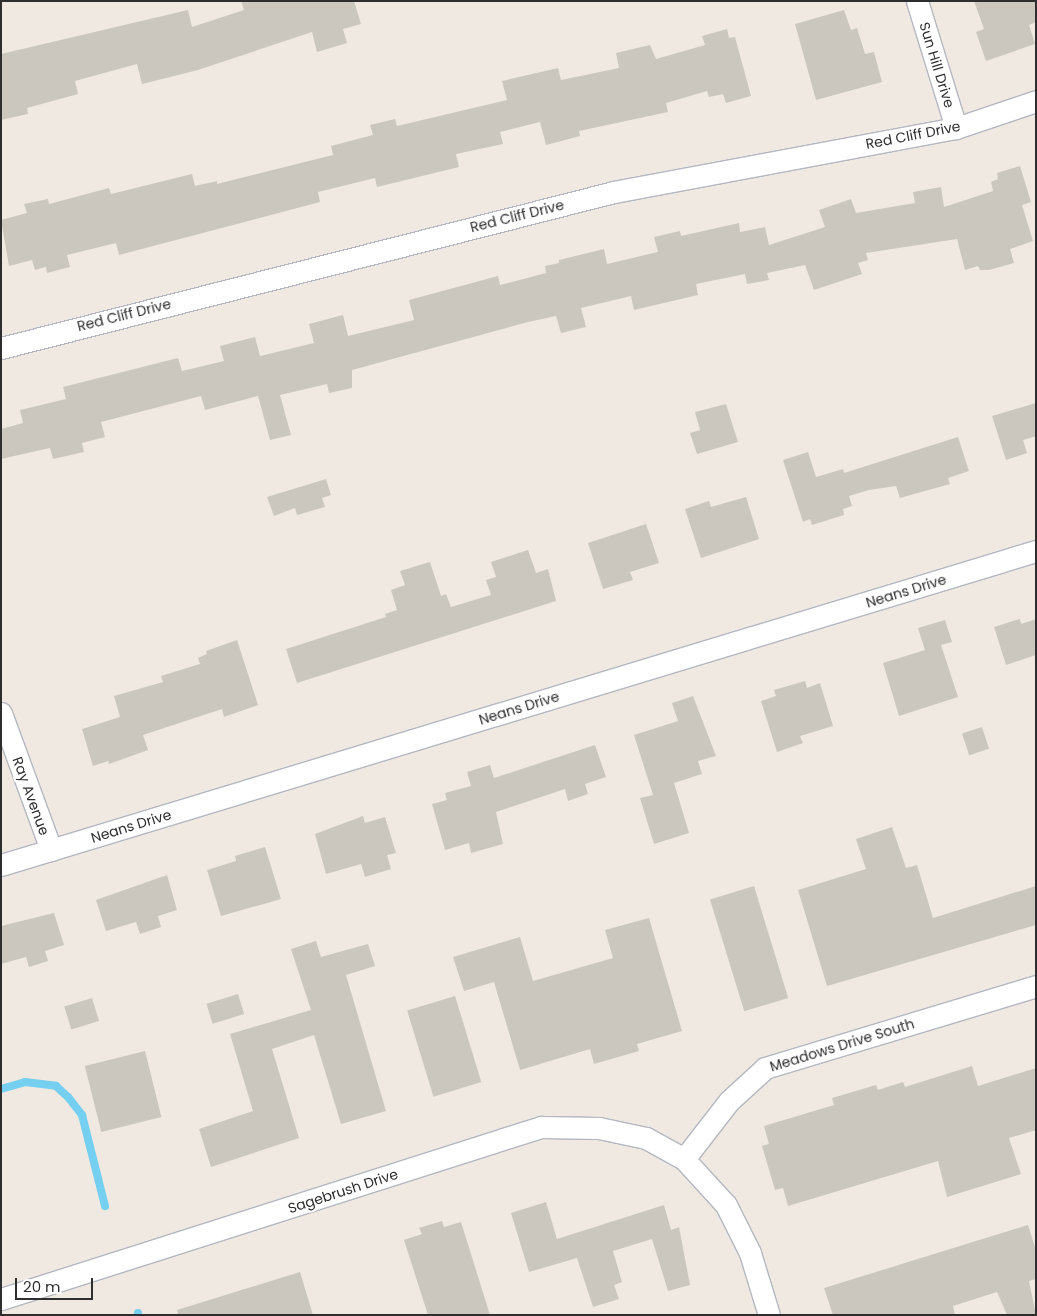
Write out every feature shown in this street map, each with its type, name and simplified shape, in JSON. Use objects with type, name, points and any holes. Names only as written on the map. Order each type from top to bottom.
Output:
[{"type":"street","name":"Sun Hill Drive","points":[[917,1],[956,128]]},
{"type":"street","name":"Red Cliff Drive","points":[[1,348],[614,192],[956,128],[1036,101]]},
{"type":"street","name":"Neans Drive","points":[[1,865],[1036,551]]},
{"type":"street","name":"Ray Avenue","points":[[1,713],[51,850]]},
{"type":"street","name":"Meadows Drive South","points":[[684,1159],[729,1101],[765,1068],[1036,986]]},
{"type":"street","name":"Sagebrush Drive","points":[[1,1299],[542,1127],[599,1128],[646,1138],[684,1159],[726,1205],[750,1253],[769,1315]]},
{"type":"building","points":[[241,1],[354,1],[361,24],[343,29],[347,43],[317,52],[312,32],[198,70],[142,84],[137,64],[75,81],[78,94],[27,108],[28,114],[1,120],[1,54],[188,10],[192,27],[244,10]]},
{"type":"building","points":[[974,1],[1036,1],[1036,22],[1029,25],[1035,44],[986,61],[976,32],[984,29]]},
{"type":"building","points":[[844,10],[851,30],[857,28],[865,54],[874,52],[882,82],[816,100],[795,24]]},
{"type":"building","points":[[727,29],[729,38],[735,37],[751,96],[726,103],[723,94],[709,97],[707,91],[666,103],[668,112],[579,131],[580,136],[546,145],[540,122],[500,132],[503,144],[456,154],[459,167],[377,187],[375,178],[318,192],[320,202],[119,255],[116,243],[67,255],[70,267],[47,273],[46,267],[35,270],[32,260],[9,266],[1,220],[27,213],[24,204],[48,199],[49,204],[109,188],[111,194],[192,174],[195,186],[217,181],[217,184],[333,155],[331,146],[373,135],[370,125],[395,119],[397,126],[507,100],[502,81],[558,68],[561,80],[619,68],[616,53],[650,45],[656,59],[705,45],[702,36]]},
{"type":"building","points":[[1020,166],[1031,202],[1022,205],[1033,241],[1010,249],[1014,263],[989,270],[980,270],[978,266],[965,270],[957,239],[866,253],[868,260],[858,263],[862,274],[814,290],[805,265],[767,273],[769,280],[747,284],[745,274],[696,284],[698,295],[634,310],[631,296],[581,308],[586,327],[561,333],[556,316],[528,322],[352,370],[352,388],[329,393],[327,384],[280,395],[291,435],[270,440],[258,396],[205,410],[201,396],[101,422],[105,437],[82,443],[84,452],[53,459],[50,448],[1,459],[1,429],[23,423],[20,410],[66,399],[63,387],[178,358],[182,371],[224,361],[220,346],[255,337],[260,356],[314,343],[309,324],[343,315],[348,336],[414,320],[409,300],[498,276],[500,285],[546,273],[545,266],[559,263],[559,260],[604,249],[607,264],[658,252],[654,237],[680,231],[681,236],[739,223],[740,232],[765,227],[769,245],[825,227],[819,210],[851,199],[856,213],[915,203],[913,192],[941,187],[944,207],[993,191],[991,182],[998,179],[997,173]]},
{"type":"building","points":[[1036,403],[1036,436],[1023,440],[1027,453],[1006,460],[992,416]]},
{"type":"building","points":[[726,404],[738,442],[697,454],[690,433],[700,430],[695,412]]},
{"type":"building","points":[[958,437],[969,471],[948,478],[950,484],[900,498],[896,486],[869,490],[849,496],[852,506],[843,509],[844,515],[812,525],[810,519],[803,522],[783,460],[808,452],[816,477],[843,469],[844,473]]},
{"type":"building","points":[[326,479],[331,495],[322,498],[325,507],[297,515],[295,508],[274,516],[267,497]]},
{"type":"building","points":[[746,497],[759,539],[701,558],[685,509],[709,501],[711,507]]},
{"type":"building","points":[[646,524],[659,563],[630,572],[633,580],[603,589],[588,543]]},
{"type":"building","points":[[528,550],[536,573],[548,569],[556,601],[297,683],[286,649],[386,617],[385,614],[397,610],[391,590],[405,585],[400,571],[430,562],[441,596],[446,594],[451,607],[491,595],[486,580],[496,577],[491,562]]},
{"type":"building","points":[[1020,619],[1021,624],[1036,619],[1036,655],[1006,665],[994,627]]},
{"type":"building","points":[[945,620],[952,642],[941,645],[958,697],[899,716],[883,663],[925,650],[918,628]]},
{"type":"building","points":[[237,640],[258,705],[224,717],[222,709],[143,735],[148,750],[109,764],[108,761],[93,766],[82,729],[120,717],[114,696],[163,682],[161,676],[200,664],[198,658],[207,654],[206,651]]},
{"type":"building","points":[[805,681],[807,688],[820,683],[833,726],[800,736],[803,743],[777,752],[761,701],[776,696],[774,690]]},
{"type":"building","points":[[693,696],[716,756],[698,761],[702,774],[674,783],[689,833],[654,844],[640,798],[653,795],[634,735],[678,721],[672,703]]},
{"type":"building","points":[[982,727],[989,749],[969,755],[962,733]]},
{"type":"building","points":[[595,745],[606,777],[585,784],[588,794],[568,801],[565,789],[496,812],[503,844],[471,853],[469,843],[445,850],[432,804],[447,800],[445,793],[471,786],[467,772],[490,765],[494,778]]},
{"type":"building","points":[[363,816],[365,823],[385,817],[396,853],[387,855],[391,869],[365,877],[361,864],[326,874],[315,834]]},
{"type":"building","points":[[892,827],[906,868],[917,865],[933,918],[1036,886],[1036,925],[827,986],[798,890],[866,869],[856,839]]},
{"type":"building","points":[[265,847],[281,899],[221,916],[207,870],[236,861],[235,856]]},
{"type":"building","points":[[167,875],[177,910],[158,916],[161,927],[140,934],[136,922],[106,931],[96,900]]},
{"type":"building","points":[[754,886],[788,998],[744,1011],[710,899]]},
{"type":"building","points":[[54,913],[64,945],[45,951],[48,961],[29,967],[26,957],[1,964],[1,926]]},
{"type":"building","points":[[649,918],[682,1031],[637,1044],[639,1051],[594,1064],[590,1049],[520,1070],[494,982],[464,991],[453,957],[520,937],[533,981],[613,958],[605,930]]},
{"type":"building","points":[[316,941],[321,957],[368,944],[375,966],[346,975],[386,1111],[341,1124],[314,1035],[272,1049],[299,1138],[211,1167],[199,1129],[253,1111],[230,1034],[311,1010],[291,949]]},
{"type":"building","points":[[238,994],[244,1014],[213,1024],[206,1004]]},
{"type":"building","points":[[455,996],[481,1082],[433,1097],[407,1011]]},
{"type":"building","points":[[92,998],[99,1021],[71,1029],[64,1006]]},
{"type":"building","points":[[145,1051],[161,1117],[101,1132],[85,1066]]},
{"type":"building","points":[[972,1066],[978,1086],[1036,1068],[1036,1130],[1009,1138],[1021,1174],[947,1197],[938,1161],[788,1206],[783,1188],[775,1190],[762,1146],[769,1144],[764,1126],[834,1105],[832,1098],[876,1085],[878,1090],[903,1082],[905,1087]]},
{"type":"building","points":[[546,1202],[557,1239],[664,1205],[671,1230],[679,1227],[690,1285],[668,1291],[652,1239],[613,1251],[622,1282],[614,1285],[619,1299],[593,1307],[577,1258],[529,1272],[511,1213]]},
{"type":"building","points":[[442,1221],[444,1227],[461,1222],[490,1315],[428,1315],[404,1240],[422,1234],[419,1228]]},
{"type":"building","points":[[1028,1225],[1036,1250],[1036,1279],[1029,1281],[1036,1315],[1007,1315],[997,1292],[953,1306],[955,1315],[833,1315],[824,1288]]},
{"type":"building","points":[[300,1272],[313,1315],[178,1315],[177,1310]]},
{"type":"waterway","points":[[1,1089],[25,1082],[56,1086],[68,1097],[82,1115],[105,1206]]}]
